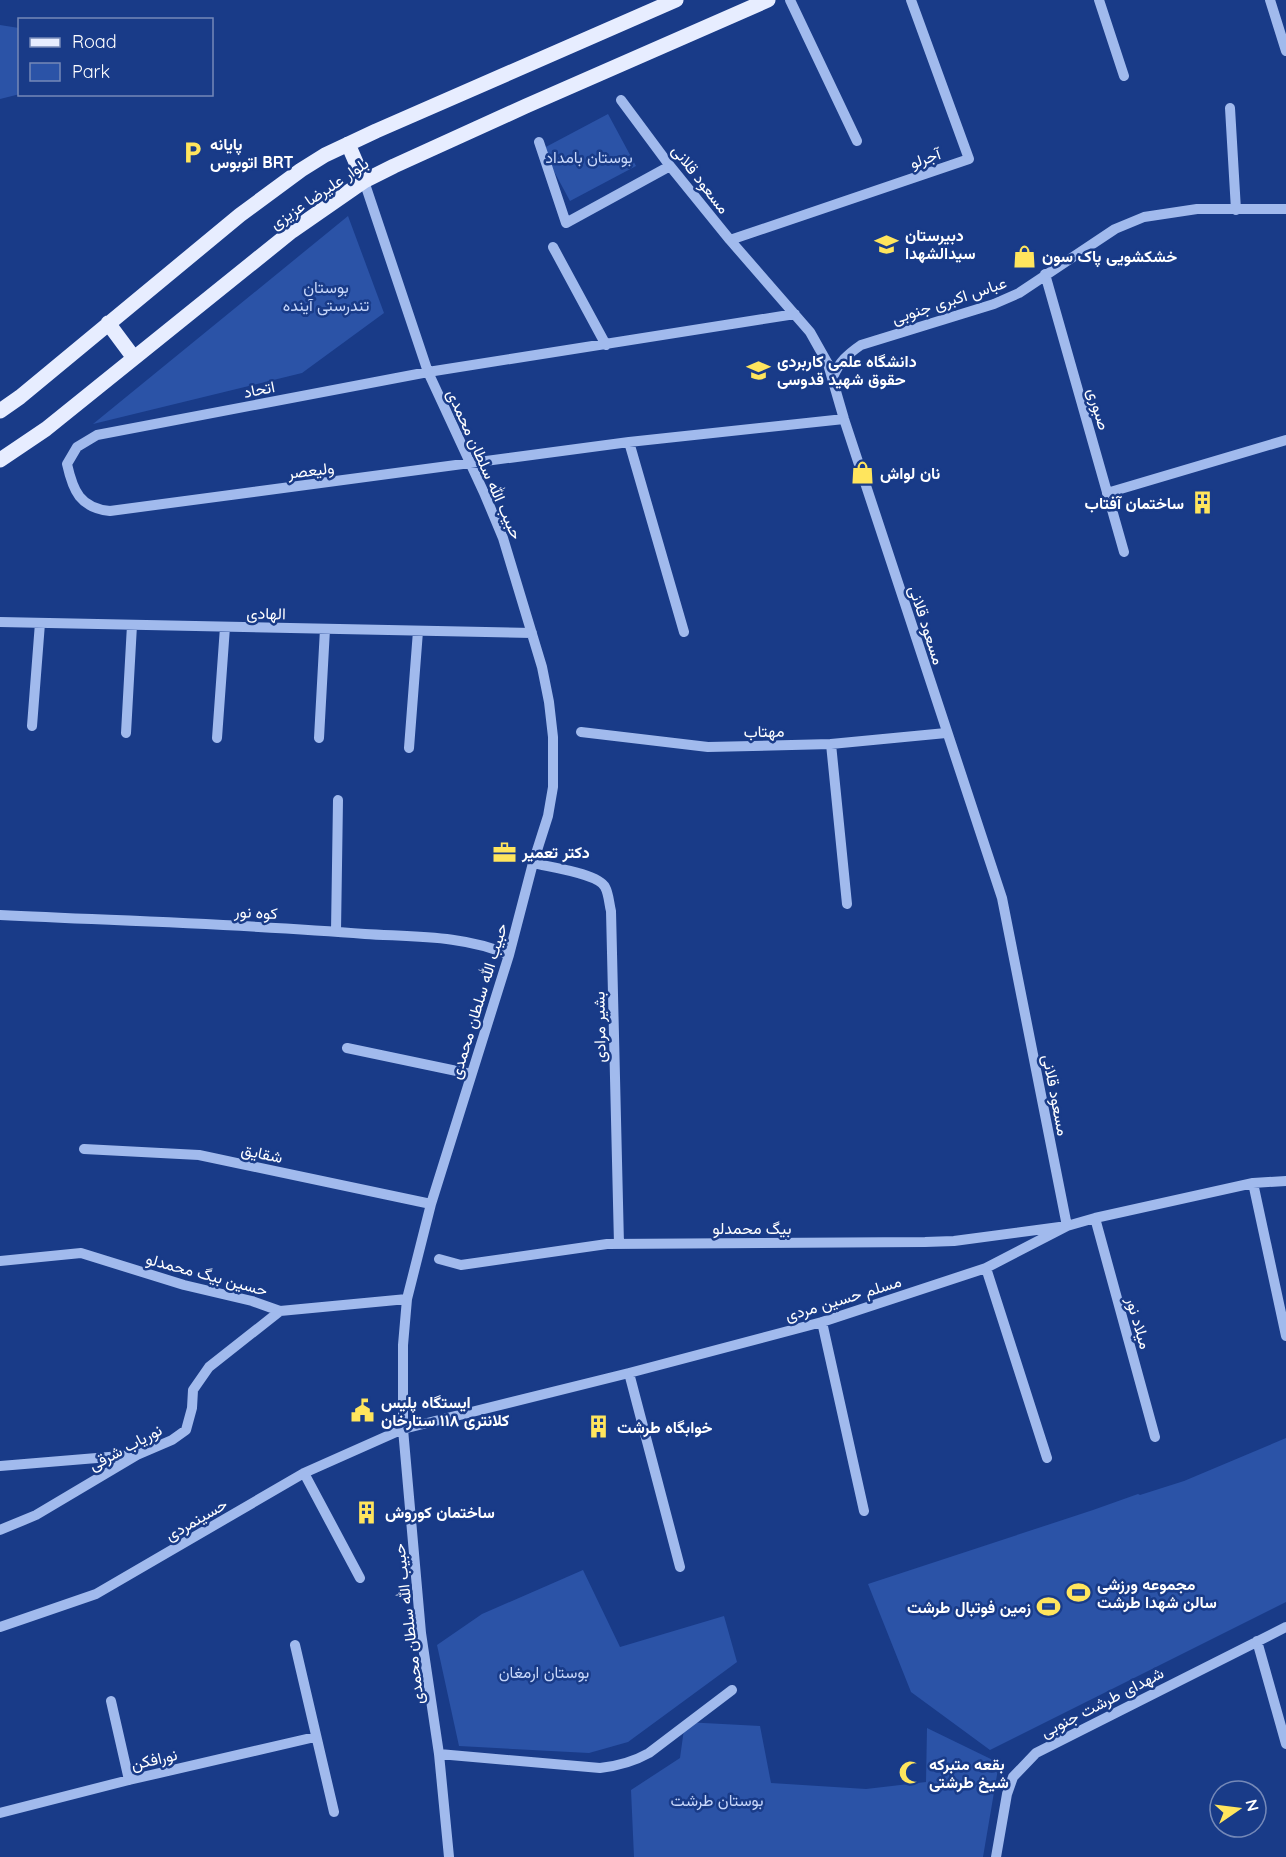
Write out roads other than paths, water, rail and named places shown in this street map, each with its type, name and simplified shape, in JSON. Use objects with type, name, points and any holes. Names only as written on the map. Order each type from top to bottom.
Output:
[{"type":"main road","name":"بلوار علیرضا عزیزی","points":[[0,411],[20,397],[240,215],[325,155],[676,0]]},
{"type":"main road","name":"بلوار علیرضا عزیزی","points":[[0,460],[46,429],[292,231],[364,181],[526,106],[768,0]]},
{"type":"main road","points":[[348,144],[364,181]]},
{"type":"main road","points":[[108,323],[134,358]]},
{"type":"street","points":[[790,0],[857,141]]},
{"type":"street","name":"آجرلو","points":[[730,240],[969,159],[911,0]]},
{"type":"street","points":[[1099,0],[1124,76]]},
{"type":"street","points":[[1270,0],[1286,51]]},
{"type":"street","name":"مسعود قلانی","points":[[621,99],[670,166],[817,341],[833,377],[844,419],[1002,898],[1067,1226]]},
{"type":"street","points":[[1230,108],[1236,210]]},
{"type":"street","points":[[539,142],[567,222],[670,166]]},
{"type":"street","name":"حبیب الله سلطان محمدی","points":[[364,181],[428,372],[503,538],[542,667],[554,737],[553,787],[548,816],[509,955],[431,1204],[407,1299],[403,1345],[403,1429],[421,1633],[439,1754],[449,1857]]},
{"type":"street","name":"عباس اکبری جنوبی","points":[[833,377],[837,366],[848,353],[861,345],[994,304],[1019,293],[1115,229],[1144,217],[1197,209],[1286,209]]},
{"type":"street","points":[[553,247],[606,345]]},
{"type":"street","name":"صبوری","points":[[1045,274],[1124,552]]},
{"type":"street","points":[[428,372],[795,315]]},
{"type":"street","name":"اتحاد","points":[[97,435],[428,372]]},
{"type":"street","name":"ولیعصر","points":[[97,435],[77,447],[67,464],[71,483],[77,495],[98,510],[111,511],[629,442],[844,419]]},
{"type":"street","points":[[1107,493],[1286,440]]},
{"type":"street","points":[[629,442],[684,632]]},
{"type":"street","name":"الهادی","points":[[0,622],[532,633]]},
{"type":"street","points":[[32,726],[40,623]]},
{"type":"street","points":[[126,733],[132,625]]},
{"type":"street","points":[[217,738],[225,627]]},
{"type":"street","points":[[319,738],[325,629]]},
{"type":"street","points":[[409,748],[418,631]]},
{"type":"street","name":"مهتاب","points":[[581,732],[708,747],[831,744],[946,733]]},
{"type":"street","points":[[831,744],[847,904]]},
{"type":"street","points":[[336,932],[338,800]]},
{"type":"street","name":"بشیر مرادی","points":[[533,863],[598,880],[605,887],[611,911],[619,1244]]},
{"type":"street","name":"کوه نور","points":[[0,915],[450,940],[494,948],[509,955]]},
{"type":"street","points":[[347,1048],[471,1074]]},
{"type":"street","name":"شقایق","points":[[84,1149],[199,1155],[431,1204]]},
{"type":"street","name":"مسلم حسین مردی","points":[[403,1429],[822,1322],[986,1268],[1067,1226],[1095,1218],[1252,1183],[1286,1181]]},
{"type":"street","points":[[1252,1183],[1286,1336]]},
{"type":"street","name":"میلاد نور","points":[[1095,1218],[1155,1437]]},
{"type":"street","name":"بیگ محمدلو","points":[[439,1259],[461,1265],[591,1245],[619,1244],[925,1242],[1067,1226]]},
{"type":"street","name":"حسین بیگ محمدلو","points":[[0,1261],[81,1253],[184,1285],[252,1300],[280,1311],[407,1299]]},
{"type":"street","points":[[986,1268],[1047,1458]]},
{"type":"street","name":"نوریاب شرقی","points":[[0,1530],[36,1515],[137,1455],[172,1440],[186,1430],[192,1408],[193,1390],[209,1367],[280,1311]]},
{"type":"street","points":[[822,1322],[864,1510]]},
{"type":"street","points":[[629,1373],[680,1568]]},
{"type":"street","name":"حسینمردی","points":[[0,1627],[96,1594],[304,1473],[403,1429]]},
{"type":"street","points":[[0,1466],[137,1455]]},
{"type":"street","points":[[304,1473],[360,1578]]},
{"type":"street","name":"شهدای طرشت جنوبی","points":[[996,1857],[1012,1777],[1036,1753],[1286,1628]]},
{"type":"street","points":[[1257,1641],[1286,1744]]},
{"type":"street","points":[[296,1645],[315,1737],[334,1812]]},
{"type":"street","points":[[439,1754],[600,1768],[615,1766],[635,1761],[649,1753],[732,1690]]},
{"type":"street","points":[[111,1701],[129,1780]]},
{"type":"street","name":"نورافکن","points":[[0,1813],[129,1780],[315,1737]]},
{"type":"place","name":"پایانه اتوبوس BRT","points":[[192,153]]},
{"type":"place","name":"دبيرستان سیدالشهدا","points":[[887,244]]},
{"type":"place","name":"خشکشویی پاک سون","points":[[1024,256]]},
{"type":"place","name":"دانشگاه علمی کاربردی حقوق شهید قدوسی","points":[[759,370]]},
{"type":"place","name":"نان لواش","points":[[862,473]]},
{"type":"place","name":"ساختمان آفتاب","points":[[1202,503]]},
{"type":"place","name":"دکتر تعمیر","points":[[504,852]]},
{"type":"place","name":"ایستگاه پلیس کلانتری ۱۱۸ ستارخان","points":[[363,1411]]},
{"type":"place","name":"خوابگاه طرشت","points":[[599,1427]]},
{"type":"place","name":"ساختمان کوروش","points":[[367,1512]]},
{"type":"place","name":"مجموعه ورزشی سالن شهدا طرشت","points":[[1079,1593]]},
{"type":"place","name":"زمین فوتبال طرشت","points":[[1049,1607]]},
{"type":"place","name":"بقعه متبرکه شیخ طرشتی","points":[[911,1773]]},
{"type":"park label","name":"بوستان بامداد","points":[[589,157]]},
{"type":"park label","name":"بوستان تندرستی آینده","points":[[326,296]]},
{"type":"park label","name":"بوستان ارمغان","points":[[544,1672]]},
{"type":"park label","name":"بوستان طرشت","points":[[717,1800]]}]
